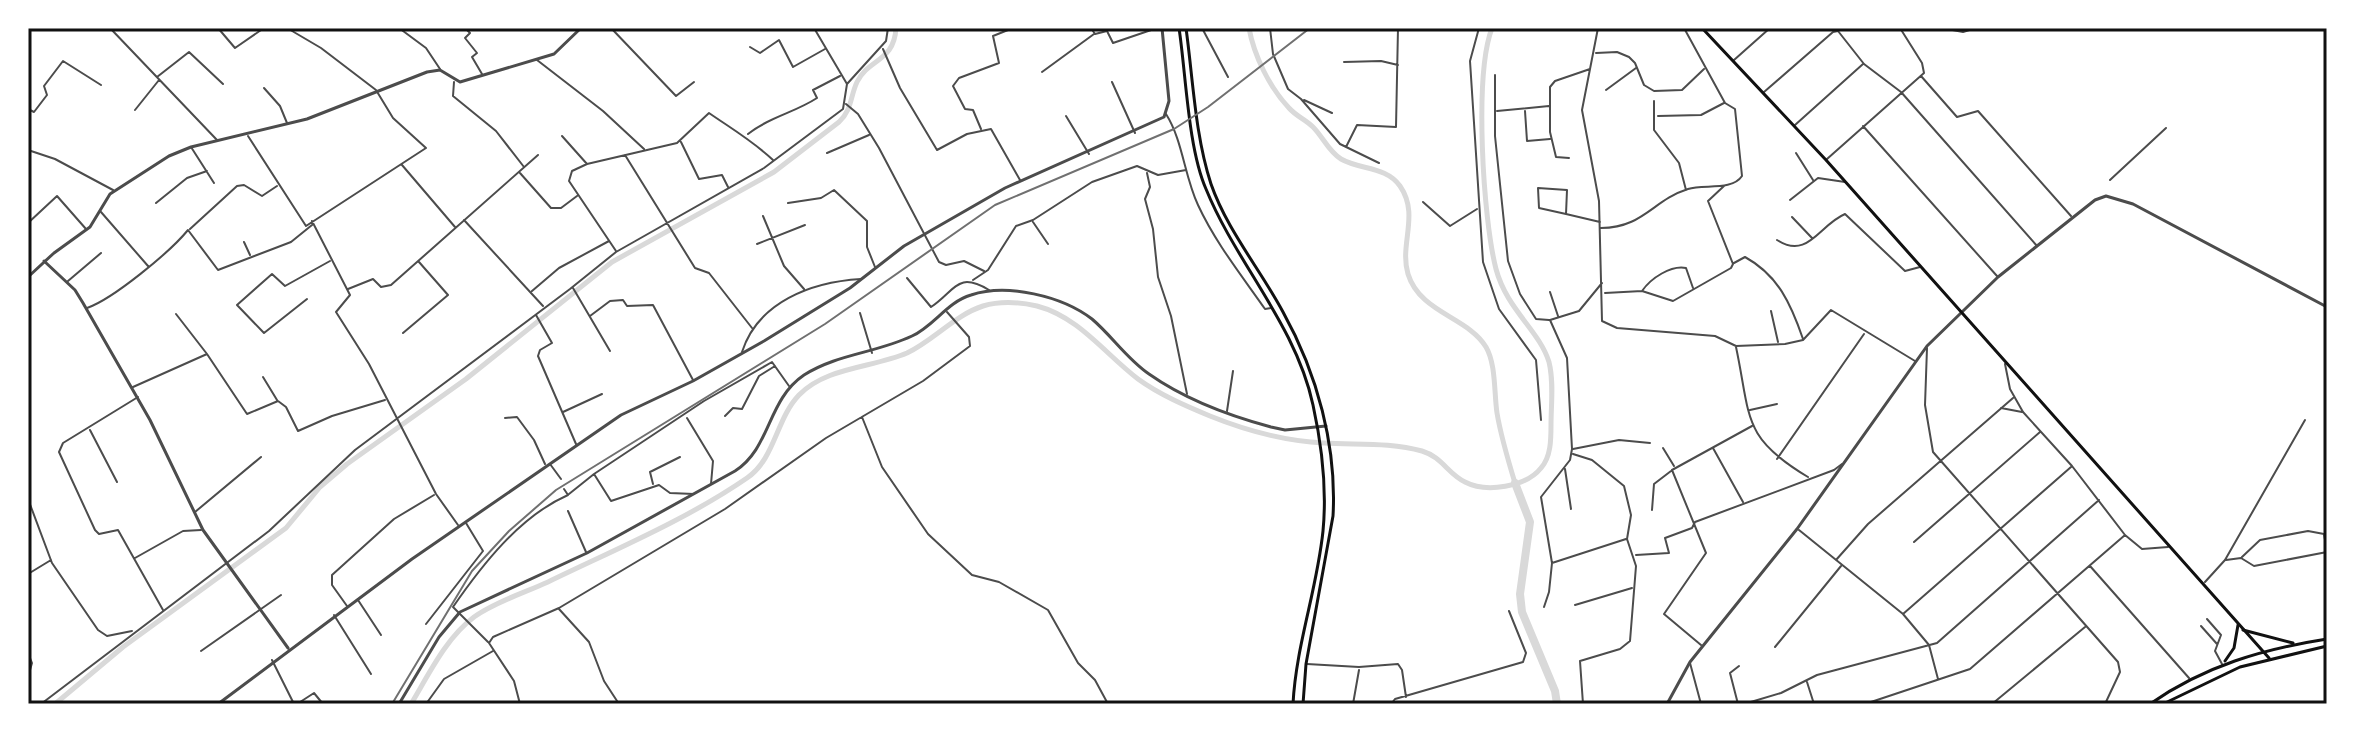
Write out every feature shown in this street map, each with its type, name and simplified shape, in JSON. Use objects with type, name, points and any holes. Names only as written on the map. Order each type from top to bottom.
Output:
[{"type":"main road","points":[[1179,28],[1204,185],[1218,217],[1272,308],[1304,376],[1317,430],[1322,460],[1323,535],[1296,662],[1293,704]]},
{"type":"main road","points":[[1186,28],[1200,138],[1211,184],[1225,215],[1292,331],[1327,428],[1333,519],[1306,664],[1303,704]]},
{"type":"main road","points":[[1702,28],[1795,125],[2269,658]]},
{"type":"main road","points":[[2222,665],[2234,648],[2238,625]]},
{"type":"main road","points":[[2243,630],[2297,644]]},
{"type":"main road","points":[[2150,704],[2191,680],[2261,650],[2327,639]]},
{"type":"main road","points":[[2163,704],[2215,677],[2269,658],[2327,646]]},
{"type":"street","points":[[110,28],[218,141]]},
{"type":"street","points":[[218,28],[233,48],[250,41],[264,28]]},
{"type":"street","points":[[246,133],[306,226],[423,153],[426,146],[393,118],[376,90],[321,48],[287,28]]},
{"type":"street","points":[[399,28],[426,48],[440,70],[454,82]]},
{"type":"street","points":[[465,28],[470,33],[465,38],[477,53],[472,57],[482,75]]},
{"type":"street","points":[[454,82],[537,60],[559,51],[581,28]]},
{"type":"street","points":[[611,28],[676,96],[694,82]]},
{"type":"street","points":[[814,28],[847,84]]},
{"type":"street","points":[[41,704],[286,517],[332,470],[616,252],[670,226],[773,160],[846,104],[847,84],[883,49],[888,28]]},
{"type":"street","points":[[981,130],[973,110],[965,109],[953,86],[959,78],[998,63],[993,36],[1013,28]]},
{"type":"street","points":[[1091,28],[1094,34]]},
{"type":"street","points":[[219,704],[272,660],[357,598],[621,415],[693,381],[741,353],[862,279],[923,235],[1020,181],[1135,133],[1166,114],[1169,101],[1160,28],[1113,43],[1106,31],[1094,34],[1042,72]]},
{"type":"street","points":[[1202,28],[1228,77]]},
{"type":"street","points":[[1270,28],[1273,54],[1288,89],[1345,147],[1379,163]]},
{"type":"street","points":[[1345,147],[1357,125],[1396,127],[1398,28]]},
{"type":"street","points":[[1479,28],[1470,61],[1483,262],[1499,309],[1538,368],[1541,420]]},
{"type":"street","points":[[1546,28],[1568,28]]},
{"type":"street","points":[[1598,28],[1595,53],[1584,86],[1582,110],[1600,222],[1604,293],[1600,314],[1605,323],[1647,331],[1715,336],[1736,346],[1778,344],[1803,340],[1831,310],[1864,333],[1915,361]]},
{"type":"street","points":[[1600,228],[1632,224],[1686,190],[1739,180],[1743,166],[1736,111],[1725,103],[1684,28]]},
{"type":"street","points":[[1733,61],[1770,28]]},
{"type":"street","points":[[1826,160],[1921,76],[1925,67],[1900,28]]},
{"type":"street","points":[[1942,28],[1963,32],[1976,28]]},
{"type":"street","points":[[1764,92],[1835,30],[1864,64],[1901,92],[2037,247]]},
{"type":"street","points":[[750,47],[759,53],[780,41],[792,67],[825,49]]},
{"type":"street","points":[[883,49],[900,88],[937,150],[981,130],[992,131],[1020,181]]},
{"type":"street","points":[[135,110],[158,79],[189,52],[223,84]]},
{"type":"street","points":[[1595,53],[1621,53],[1637,67],[1644,85],[1654,91],[1682,90],[1705,68]]},
{"type":"street","points":[[537,60],[603,111],[645,150]]},
{"type":"street","points":[[28,109],[34,112],[47,95],[44,86],[63,61],[101,85]]},
{"type":"street","points":[[1344,62],[1381,61],[1398,65]]},
{"type":"street","points":[[1795,125],[1864,64]]},
{"type":"street","points":[[1606,90],[1637,67]]},
{"type":"street","points":[[1569,158],[1556,158],[1552,139],[1551,83],[1591,68]]},
{"type":"street","points":[[28,277],[44,261],[87,230],[114,191],[137,174],[191,147],[288,124],[376,90],[440,70]]},
{"type":"street","points":[[1495,75],[1495,136],[1508,261],[1530,311],[1538,321],[1579,311],[1587,296],[1603,282]]},
{"type":"street","points":[[746,135],[767,119],[805,106],[817,98],[813,90],[840,76]]},
{"type":"street","points":[[1921,76],[1957,117],[1963,118],[1974,110],[1981,114],[2072,217]]},
{"type":"street","points":[[454,82],[453,96],[496,131],[525,167]]},
{"type":"street","points":[[1112,82],[1135,133]]},
{"type":"street","points":[[264,88],[280,106],[288,124]]},
{"type":"street","points":[[1301,99],[1332,113]]},
{"type":"street","points":[[1654,101],[1654,130],[1679,163],[1686,190]]},
{"type":"street","points":[[1656,116],[1701,115],[1725,103]]},
{"type":"street","points":[[846,104],[854,110],[870,135],[940,263],[964,261],[984,271]]},
{"type":"street","points":[[1496,111],[1525,111],[1550,106]]},
{"type":"street","points":[[1525,111],[1527,141],[1552,139]]},
{"type":"street","points":[[616,252],[568,177],[587,164],[680,141],[709,113],[730,129],[746,135],[773,160]]},
{"type":"street","points":[[1166,114],[1178,131],[1186,170],[1209,225],[1265,309],[1272,308]]},
{"type":"street","points":[[1066,116],[1089,154]]},
{"type":"street","points":[[1863,126],[1998,277]]},
{"type":"street","points":[[2110,180],[2166,128]]},
{"type":"street","points":[[827,153],[870,135]]},
{"type":"street","points":[[562,136],[587,164]]},
{"type":"street","points":[[680,141],[699,179],[722,175],[728,188]]},
{"type":"street","points":[[191,147],[214,183]]},
{"type":"street","points":[[28,150],[55,159],[114,191]]},
{"type":"street","points":[[1796,153],[1814,181]]},
{"type":"street","points":[[625,154],[695,268],[709,273],[752,328]]},
{"type":"street","points":[[348,289],[373,279],[381,287],[391,285],[538,155]]},
{"type":"street","points":[[402,165],[456,227]]},
{"type":"street","points":[[907,278],[931,307],[961,282],[973,280],[984,271],[1012,231],[1092,182],[1137,166],[1158,175],[1186,170]]},
{"type":"street","points":[[156,203],[187,178],[207,171]]},
{"type":"street","points":[[519,172],[555,210],[579,195]]},
{"type":"street","points":[[1146,172],[1150,187],[1145,199],[1153,229],[1158,277],[1171,316],[1187,394]]},
{"type":"street","points":[[1790,200],[1821,177],[1846,182]]},
{"type":"street","points":[[86,308],[102,302],[149,267],[240,185],[262,196],[278,185]]},
{"type":"street","points":[[1725,185],[1710,196],[1709,203],[1733,264]]},
{"type":"street","points":[[1566,214],[1567,190],[1538,188],[1539,208],[1600,222]]},
{"type":"street","points":[[788,203],[821,198],[834,190],[867,221],[868,251],[875,268]]},
{"type":"street","points":[[28,223],[57,196],[87,230]]},
{"type":"street","points":[[1667,704],[1690,662],[1797,529],[1927,346],[1998,277],[2072,217],[2106,196],[2122,199],[2327,307]]},
{"type":"street","points":[[1423,202],[1450,226],[1478,208]]},
{"type":"street","points":[[101,212],[149,267]]},
{"type":"street","points":[[1777,240],[1786,247],[1798,247],[1813,239],[1841,215],[1851,215],[1905,271],[1921,266]]},
{"type":"street","points":[[763,216],[784,266],[804,289]]},
{"type":"street","points":[[1792,217],[1813,239]]},
{"type":"street","points":[[463,219],[544,307]]},
{"type":"street","points":[[1033,220],[1048,244]]},
{"type":"street","points":[[188,230],[218,270],[291,242],[312,223]]},
{"type":"street","points":[[312,223],[348,289],[349,297],[336,312],[399,419],[436,494],[459,526]]},
{"type":"street","points":[[757,244],[805,225]]},
{"type":"street","points":[[532,291],[559,268],[610,241]]},
{"type":"street","points":[[244,242],[251,257]]},
{"type":"street","points":[[67,281],[101,253]]},
{"type":"street","points":[[1604,293],[1642,291],[1668,302],[1725,274],[1733,264],[1747,257],[1772,275],[1786,298],[1803,340]]},
{"type":"street","points":[[307,299],[264,333],[257,330],[237,305],[272,274],[285,286],[331,260]]},
{"type":"street","points":[[44,261],[67,281],[86,308],[138,397],[203,530],[288,648]]},
{"type":"street","points":[[403,333],[448,295],[418,261]]},
{"type":"street","points":[[1642,291],[1669,270],[1681,266],[1686,268],[1694,289]]},
{"type":"street","points":[[741,353],[752,328],[785,299],[804,289],[862,279]]},
{"type":"street","points":[[973,280],[991,291]]},
{"type":"street","points":[[573,288],[610,351]]},
{"type":"street","points":[[399,704],[439,637],[461,614],[587,553],[751,460],[776,403],[789,386],[830,361],[872,353],[916,334],[968,295],[991,291],[1024,293],[1074,308],[1094,321],[1147,373],[1187,394],[1227,412],[1285,430],[1327,428]]},
{"type":"street","points":[[1550,292],[1559,318]]},
{"type":"street","points":[[590,316],[614,299],[623,300],[627,306],[653,305],[693,381]]},
{"type":"street","points":[[489,643],[496,636],[559,608],[754,491],[861,416],[923,381],[970,346],[969,337],[947,311]]},
{"type":"street","points":[[1771,311],[1778,344]]},
{"type":"street","points":[[860,313],[872,353]]},
{"type":"street","points":[[176,314],[247,414],[278,401]]},
{"type":"street","points":[[536,315],[552,343],[540,350],[538,356],[576,445]]},
{"type":"street","points":[[1544,607],[1552,563],[1541,497],[1565,468],[1572,454],[1568,365],[1550,320]]},
{"type":"street","points":[[1777,459],[1864,333]]},
{"type":"street","points":[[1736,346],[1752,426],[1777,459],[1808,477]]},
{"type":"street","points":[[1927,346],[1925,391],[1929,441],[1940,461],[2120,666],[2105,704]]},
{"type":"street","points":[[132,387],[207,354]]},
{"type":"street","points":[[520,704],[514,681],[494,650],[453,607],[488,561],[548,504],[568,495],[594,474],[747,376],[772,362],[789,386]]},
{"type":"street","points":[[2005,364],[2014,397],[2023,412],[2072,466],[2125,535],[2136,547],[2151,550],[2169,547]]},
{"type":"street","points":[[725,416],[733,408],[742,409],[759,376],[776,365]]},
{"type":"street","points":[[1227,412],[1233,371]]},
{"type":"street","points":[[263,377],[278,401],[286,407],[298,431],[332,416],[387,399]]},
{"type":"street","points":[[562,412],[602,394]]},
{"type":"street","points":[[138,397],[63,443],[60,455],[95,530],[101,534],[118,530],[164,611]]},
{"type":"street","points":[[1836,560],[1858,534],[2014,397]]},
{"type":"street","points":[[1749,410],[1777,404]]},
{"type":"street","points":[[2000,407],[2023,412]]},
{"type":"street","points":[[685,416],[713,461],[710,485]]},
{"type":"street","points":[[861,416],[882,467],[928,534],[972,575],[999,582],[1048,610],[1078,663],[1095,680],[1108,704]]},
{"type":"street","points":[[505,418],[517,417],[561,479]]},
{"type":"street","points":[[2203,584],[2225,560],[2305,420]]},
{"type":"street","points":[[1652,510],[1654,484],[1673,469],[1752,426]]},
{"type":"street","points":[[89,428],[117,482]]},
{"type":"street","points":[[1914,542],[2041,431]]},
{"type":"street","points":[[1572,449],[1626,439],[1650,443]]},
{"type":"street","points":[[1713,447],[1743,502]]},
{"type":"street","points":[[1663,448],[1706,553],[1664,614],[1702,646]]},
{"type":"street","points":[[1572,454],[1592,460],[1624,486],[1631,515],[1627,539],[1634,555],[1628,644],[1578,664],[1583,704]]},
{"type":"street","points":[[195,512],[261,457]]},
{"type":"street","points":[[654,485],[650,472],[680,457]]},
{"type":"street","points":[[1634,555],[1669,553],[1666,536],[1692,528],[1695,522],[1743,502],[1834,470],[1843,463]]},
{"type":"street","points":[[1903,614],[2072,466]]},
{"type":"street","points":[[1565,468],[1571,509]]},
{"type":"street","points":[[594,474],[611,501],[654,485],[661,485],[670,493],[695,494]]},
{"type":"street","points":[[564,489],[568,495]]},
{"type":"street","points":[[347,606],[332,585],[332,575],[394,519],[436,494]]},
{"type":"street","points":[[28,499],[51,560],[102,634],[112,636],[134,630]]},
{"type":"street","points":[[1744,704],[1806,680],[1911,647],[1937,643],[2099,500]]},
{"type":"street","points":[[568,511],[587,553]]},
{"type":"street","points":[[426,624],[483,551],[465,522]]},
{"type":"street","points":[[1797,529],[1903,614],[1929,645],[1938,680]]},
{"type":"street","points":[[134,559],[183,531],[203,530]]},
{"type":"street","points":[[2225,560],[2241,558],[2260,540],[2308,531],[2325,534],[2327,551],[2254,566],[2241,558]]},
{"type":"street","points":[[1865,704],[1978,663],[2125,535]]},
{"type":"street","points":[[1552,563],[1627,539]]},
{"type":"street","points":[[28,574],[51,560]]},
{"type":"street","points":[[1775,647],[1842,565]]},
{"type":"street","points":[[2089,565],[2191,680]]},
{"type":"street","points":[[1575,605],[1634,588]]},
{"type":"street","points":[[201,651],[281,595]]},
{"type":"street","points":[[357,598],[381,635]]},
{"type":"street","points":[[559,608],[589,642],[604,681],[619,704]]},
{"type":"street","points":[[1391,704],[1395,699],[1523,662],[1526,653],[1509,611]]},
{"type":"street","points":[[334,615],[371,674]]},
{"type":"street","points":[[2207,619],[2221,635],[2215,651],[2222,665]]},
{"type":"street","points":[[1992,704],[2086,626]]},
{"type":"street","points":[[2201,626],[2218,645]]},
{"type":"street","points":[[426,704],[444,679],[494,650]]},
{"type":"street","points":[[28,653],[32,663],[28,677]]},
{"type":"street","points":[[272,660],[295,704],[314,693],[323,704]]},
{"type":"street","points":[[1690,662],[1701,704]]},
{"type":"street","points":[[1306,664],[1359,667],[1398,664],[1402,670],[1406,698]]},
{"type":"street","points":[[1738,704],[1730,673],[1739,666]]},
{"type":"street","points":[[1353,704],[1359,667]]},
{"type":"street","points":[[1806,680],[1814,704]]},
{"type":"waterway","points":[[55,704],[123,647],[286,528],[320,487],[347,464],[466,379],[612,262],[774,172],[839,122],[846,113],[862,74],[891,47],[896,28]]},
{"type":"waterway","points":[[1249,28],[1264,71],[1289,108],[1313,127],[1337,156],[1388,175],[1400,186],[1408,208],[1408,274],[1423,298],[1468,328],[1486,347],[1493,370],[1497,413],[1515,483]]},
{"type":"waterway","points":[[411,704],[447,646],[474,617],[500,602],[649,534],[724,493],[756,470],[770,450],[791,405],[810,386],[836,373],[907,353],[963,315],[989,304],[1023,304],[1052,311],[1079,327],[1146,385],[1182,404],[1238,426],[1295,440],[1410,448],[1435,457],[1459,479],[1484,487],[1516,484],[1534,475],[1547,459],[1550,448],[1551,377],[1544,350],[1501,283],[1491,246],[1484,183],[1482,112],[1486,50],[1492,28]]},
{"type":"waterway","points":[[1515,483],[1530,522],[1520,594],[1522,612],[1555,691],[1557,704]]},
{"type":"railway","points":[[392,704],[472,571],[509,531],[556,490],[825,324],[995,205],[1174,129],[1208,107],[1310,28]]}]
